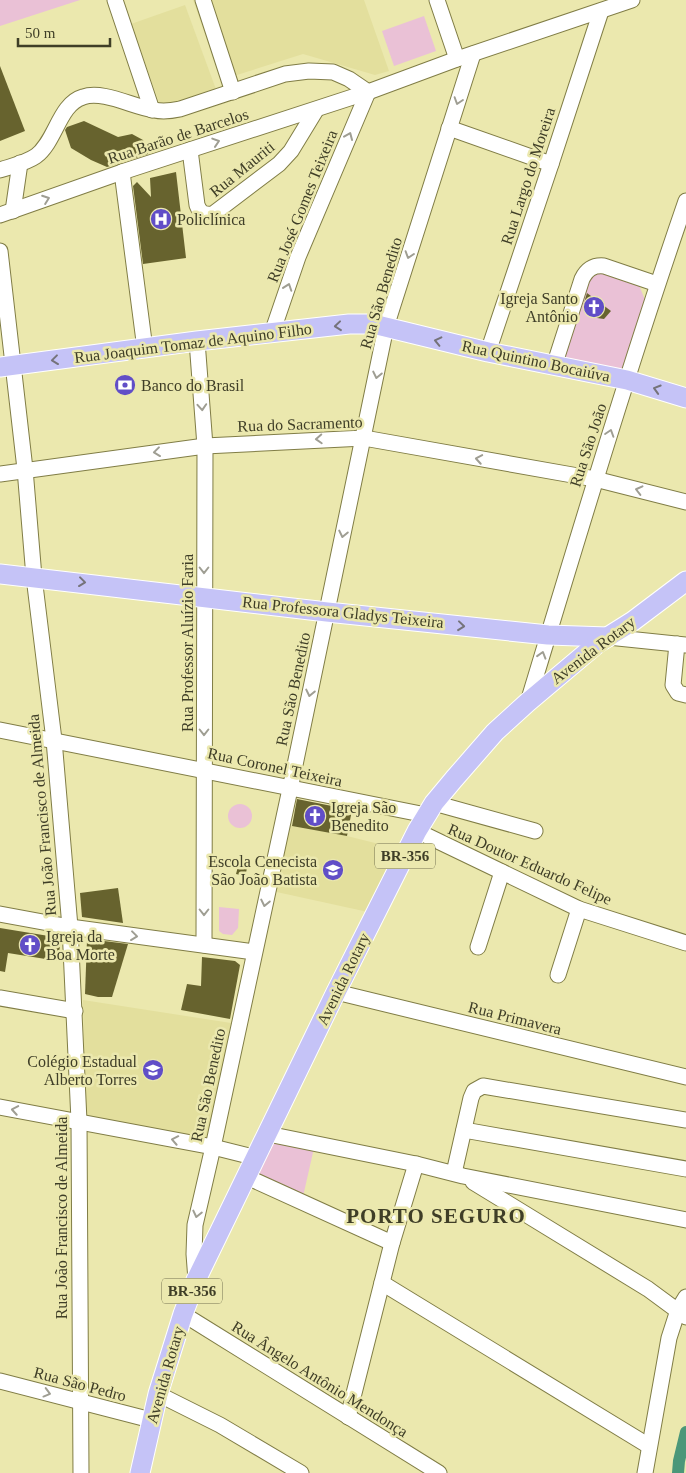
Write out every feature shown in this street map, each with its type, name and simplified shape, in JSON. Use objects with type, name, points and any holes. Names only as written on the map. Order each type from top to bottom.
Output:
[{"type":"main road","name":"Rua Joaquim Tomaz de Aquino Filho","points":[[6,366],[197,341],[349,324],[373,324],[386,327]]},
{"type":"main road","name":"Rua Quintino Bocaiúva","points":[[386,327],[488,352],[627,380],[686,398]]},
{"type":"main road","name":"Rua Professora Gladys Teixeira","points":[[0,574],[204,596],[327,612],[548,634],[608,637]]},
{"type":"main road","name":"Avenida Rotary","points":[[140,1473],[158,1394],[183,1314],[196,1280],[336,992],[426,817],[454,779],[496,732],[528,702],[608,637],[633,621],[686,581]]},
{"type":"street","points":[[114,0],[152,110]]},
{"type":"street","points":[[202,0],[233,92]]},
{"type":"street","points":[[437,0],[457,59]]},
{"type":"street","name":"Rua Barão de Barcelos","points":[[7,213],[122,172],[368,92],[457,59],[584,16],[599,6],[632,0]]},
{"type":"street","name":"Rua Largo do Moreira","points":[[488,352],[551,164],[599,6]]},
{"type":"street","name":"Rua São Benedito","points":[[196,1280],[194,1254],[195,1225],[290,789],[386,327],[473,54]]},
{"type":"street","points":[[0,170],[20,164],[35,156],[44,147],[68,107],[74,100],[84,96],[98,96],[165,112],[180,109],[285,74],[309,71],[333,72],[349,79],[368,92]]},
{"type":"street","name":"Rua José Gomes Teixeira","points":[[272,333],[298,257],[368,92]]},
{"type":"street","name":"Rua Mauriti","points":[[190,150],[199,211],[203,214],[213,214],[279,164],[291,152],[316,110]]},
{"type":"street","points":[[449,128],[551,164]]},
{"type":"street","points":[[7,213],[20,164]]},
{"type":"street","points":[[122,172],[145,349]]},
{"type":"street","name":"Rua São João","points":[[528,702],[594,479],[686,200]]},
{"type":"street","name":"Rua João Francisco de Almeida","points":[[0,251],[6,366],[25,469],[34,577],[54,740],[70,928],[79,1121],[79,1402],[81,1473]]},
{"type":"street","points":[[554,366],[586,271],[597,266],[604,266],[657,284]]},
{"type":"street","name":"Rua Professor Aluízio Faria","points":[[197,341],[205,446],[204,945]]},
{"type":"street","name":"Rua do Sacramento","points":[[0,474],[25,469],[205,446],[364,438],[594,479],[686,502]]},
{"type":"street","name":"Rua Professora Gladys Teixeira","points":[[608,637],[682,644]]},
{"type":"street","points":[[682,644],[673,685],[678,693],[686,696]]},
{"type":"street","name":"Rua Coronel Teixeira","points":[[0,730],[204,770],[426,817]]},
{"type":"street","points":[[426,817],[535,831]]},
{"type":"street","name":"Rua Doutor Eduardo Felipe","points":[[426,817],[502,872],[579,909],[686,944]]},
{"type":"street","points":[[478,946],[502,872]]},
{"type":"street","points":[[558,975],[579,909]]},
{"type":"street","points":[[0,914],[70,928],[254,952]]},
{"type":"street","name":"Rua Primavera","points":[[336,992],[686,1078]]},
{"type":"street","points":[[0,998],[74,1011]]},
{"type":"street","points":[[458,1174],[464,1130],[474,1091],[483,1086],[686,1120]]},
{"type":"street","points":[[0,1107],[213,1147],[256,1158]]},
{"type":"street","points":[[464,1130],[686,1169]]},
{"type":"street","points":[[268,1134],[686,1220]]},
{"type":"street","points":[[348,1417],[392,1243],[416,1164]]},
{"type":"street","points":[[458,1174],[683,1308],[662,1370],[645,1473]]},
{"type":"street","points":[[247,1176],[392,1243]]},
{"type":"street","points":[[382,1283],[649,1446]]},
{"type":"street","name":"Rua Ângelo Antônio Mendonça","points":[[183,1314],[439,1473]]},
{"type":"street","name":"Rua São Pedro","points":[[0,1381],[151,1420]]},
{"type":"street","points":[[158,1394],[258,1446],[301,1473]]},
{"type":"shaded area","points":[[0,0],[80,0],[0,26]]},
{"type":"shaded area","points":[[193,0],[364,0],[389,71],[375,75],[303,54],[221,80]]},
{"type":"shaded area","points":[[185,5],[217,92],[168,108],[160,105],[131,24]]},
{"type":"shaded area","points":[[424,16],[436,51],[394,66],[382,31]]},
{"type":"shaded area","points":[[601,273],[639,285],[645,300],[621,374],[564,363],[565,348],[589,276]]},
{"type":"shaded area","points":[[240,804],[248,808],[252,816],[248,824],[240,828],[232,824],[228,816],[232,808]]},
{"type":"shaded area","name":"Escola Cenecista São João Batista","points":[[288,825],[347,836],[399,849],[368,912],[272,891]]},
{"type":"shaded area","points":[[219,907],[239,909],[238,928],[232,935],[223,934],[219,931]]},
{"type":"shaded area","name":"Colégio Estadual Alberto Torres","points":[[83,1000],[231,1023],[209,1140],[85,1117]]},
{"type":"shaded area","points":[[267,1139],[314,1148],[302,1201],[249,1175]]},
{"type":"building","points":[[0,66],[25,131],[0,141]]},
{"type":"building","points":[[84,121],[118,137],[132,134],[143,140],[148,154],[107,167],[91,160],[71,148],[65,130],[67,127]]},
{"type":"building","name":"Policlínica","points":[[176,172],[186,258],[143,264],[133,186],[137,182],[151,197],[150,178]]},
{"type":"building","name":"Igreja Santo Antônio","points":[[587,293],[611,311],[604,319],[597,318],[583,306]]},
{"type":"building","name":"Igreja São Benedito","points":[[297,799],[352,810],[347,836],[292,826]]},
{"type":"building","points":[[240,859],[249,861],[245,876],[236,874]]},
{"type":"building","points":[[118,888],[123,923],[82,917],[80,893]]},
{"type":"building","name":"Igreja da Boa Morte","points":[[0,928],[61,938],[58,961],[8,953],[5,972],[0,971]]},
{"type":"building","points":[[88,939],[128,944],[112,997],[98,997],[85,994]]},
{"type":"building","points":[[202,957],[235,961],[240,965],[230,1019],[181,1010],[187,984],[201,986]]},
{"type":"waterway","points":[[678,1473],[686,1432]]},
{"type":"place","name":"Policlínica","points":[[161,219]]},
{"type":"place","name":"Igreja Santo Antônio","points":[[594,307]]},
{"type":"place","name":"Banco do Brasil","points":[[125,385]]},
{"type":"place","name":"Igreja São Benedito","points":[[315,816]]},
{"type":"place","name":"Escola Cenecista São João Batista","points":[[333,870]]},
{"type":"place","name":"Igreja da Boa Morte","points":[[30,945]]},
{"type":"place","name":"Colégio Estadual Alberto Torres","points":[[153,1070]]},
{"type":"district","name":"PORTO SEGURO","points":[[436,1216]]}]
